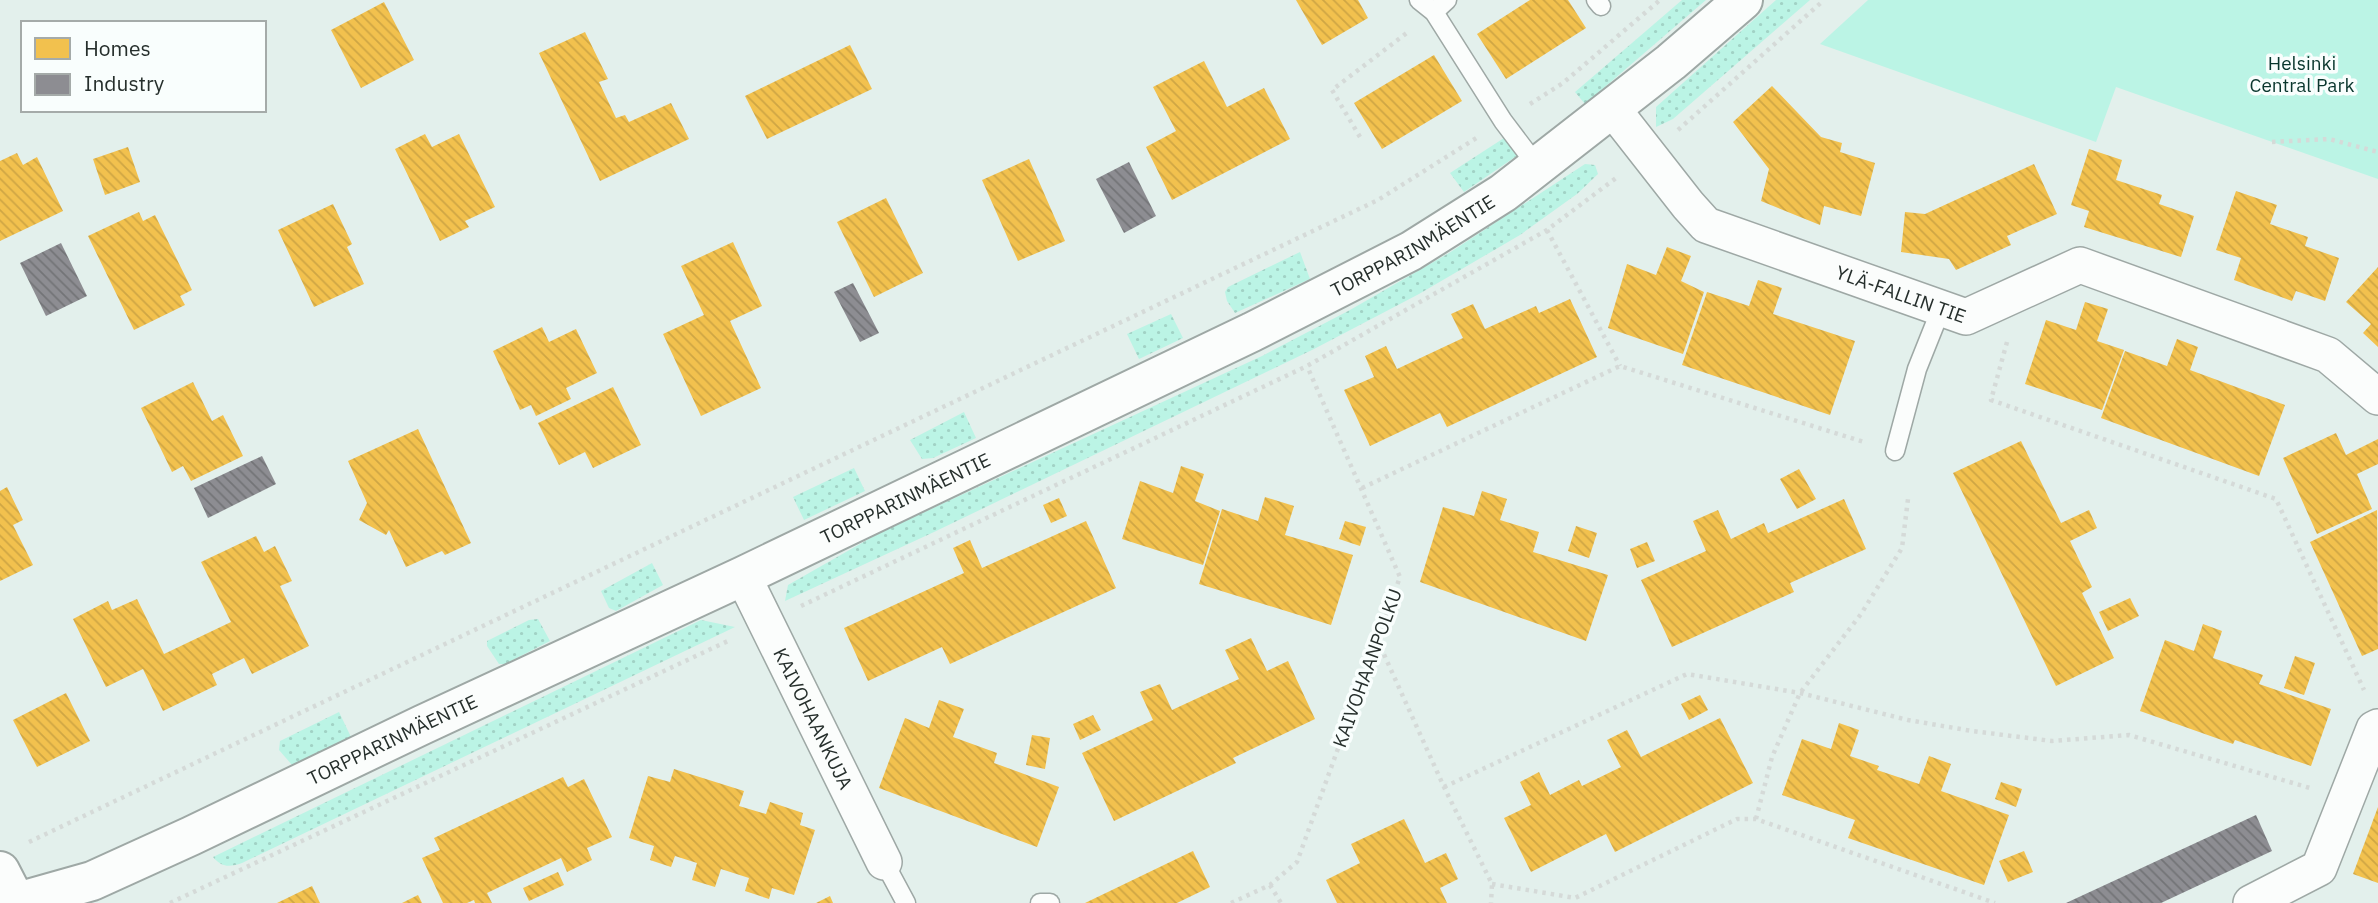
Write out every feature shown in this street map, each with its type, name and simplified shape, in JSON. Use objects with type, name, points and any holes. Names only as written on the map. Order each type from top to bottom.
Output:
[{"type":"street","name":"TORPPARINMÄENTIE","points":[[16,903],[92,881],[743,576],[1252,332],[1411,251],[1503,193],[1743,0]]},
{"type":"street","name":"YLÄ-FALLIN TIE","points":[[1612,108],[1706,225],[1966,317],[2080,265],[2328,355],[2378,397]]},
{"type":"street","name":"KAIVOHAANKUJA","points":[[743,576],[884,862]]},
{"type":"street","points":[[2251,903],[2319,868],[2374,729],[2378,727]]},
{"type":"street","points":[[10,859],[16,903]]},
{"type":"lane","points":[[1419,0],[1440,6],[1503,121],[1537,166]]},
{"type":"lane","points":[[1895,452],[1917,369],[1941,309]]},
{"type":"lane","points":[[884,862],[906,903]]},
{"type":"lane","points":[[1040,903],[1050,903]]},
{"type":"path","points":[[10,859],[1378,200],[1563,83],[1660,0]]},
{"type":"path","points":[[1360,137],[1332,90],[1440,6]]},
{"type":"path","points":[[2273,142],[2329,139],[2378,152]]},
{"type":"path","points":[[1546,230],[1620,366]]},
{"type":"path","points":[[2008,338],[1991,400],[2276,499],[2366,694]]},
{"type":"path","name":"KAIVOHAANPOLKU","points":[[1231,903],[1270,885],[1297,862],[1400,577],[1307,366]]},
{"type":"path","points":[[1362,488],[1620,366],[1895,452]]},
{"type":"path","points":[[1756,819],[1772,757],[1800,693],[1861,614],[1902,548],[1908,499]]},
{"type":"path","points":[[1377,638],[1444,788],[1492,884],[1491,903]]},
{"type":"path","points":[[1444,788],[1687,674],[1800,693],[1908,720],[1985,733],[2052,741],[2130,735],[2322,792]]},
{"type":"path","points":[[1492,884],[1575,898],[1737,819],[1756,819],[1995,903]]},
{"type":"path","points":[[1270,885],[1281,903]]},
{"type":"path","points":[[186,895],[190,903]]},
{"type":"green space","points":[[1682,0],[1706,0],[1585,104],[1575,92]]},
{"type":"green space","points":[[1776,0],[1810,0],[1673,119],[1656,127],[1656,107]]},
{"type":"green space","name":"Helsinki Central Park","points":[[1868,0],[2378,0],[2378,179],[2116,87],[2096,142],[1820,44]]},
{"type":"green space","points":[[1504,138],[1518,155],[1464,192],[1450,173]]},
{"type":"green space","points":[[1585,164],[1595,165],[1598,174],[1577,194],[1520,235],[1419,294],[1314,349],[785,601],[788,585],[881,532],[1262,356],[1350,310],[1449,253]]},
{"type":"green space","points":[[1300,252],[1310,279],[1235,313],[1227,301],[1225,292],[1228,287]]},
{"type":"green space","points":[[1171,314],[1183,338],[1139,359],[1127,334]]},
{"type":"green space","points":[[964,412],[976,438],[933,458],[922,459],[910,440]]},
{"type":"green space","points":[[854,468],[865,491],[804,520],[793,497]]},
{"type":"green space","points":[[652,563],[663,585],[616,611],[609,608],[601,591]]},
{"type":"green space","points":[[538,619],[550,641],[505,664],[499,664],[487,646],[487,641],[529,620]]},
{"type":"green space","points":[[701,620],[735,627],[242,863],[226,866],[213,857]]},
{"type":"green space","points":[[339,712],[351,737],[298,765],[292,765],[279,750],[280,741]]},
{"type":"building: Homes","points":[[1296,0],[1358,0],[1368,18],[1322,45]]},
{"type":"building: Homes","points":[[1530,0],[1568,0],[1586,28],[1506,79],[1477,34]]},
{"type":"building: Homes","points":[[384,2],[414,60],[361,88],[331,30]]},
{"type":"building: Homes","points":[[585,32],[608,79],[599,82],[616,118],[625,115],[629,122],[671,103],[689,139],[600,181],[539,53]]},
{"type":"building: Homes","points":[[850,45],[872,89],[767,139],[745,96]]},
{"type":"building: Homes","points":[[1434,55],[1462,101],[1382,149],[1354,103]]},
{"type":"building: Homes","points":[[1204,61],[1227,107],[1264,88],[1290,139],[1172,200],[1146,147],[1176,131],[1153,87]]},
{"type":"building: Homes","points":[[1772,86],[1821,137],[1842,143],[1840,152],[1875,163],[1861,216],[1824,206],[1820,225],[1761,201],[1769,169],[1733,122]]},
{"type":"building: Homes","points":[[425,134],[432,147],[459,134],[495,207],[465,221],[469,227],[440,241],[395,149]]},
{"type":"building: Homes","points":[[128,147],[140,182],[105,195],[93,159]]},
{"type":"building: Homes","points":[[2089,149],[2122,160],[2116,180],[2162,195],[2159,204],[2194,216],[2181,257],[2084,227],[2089,211],[2071,205]]},
{"type":"building: Homes","points":[[17,153],[23,165],[37,157],[63,211],[0,241],[0,161]]},
{"type":"building: Homes","points":[[1029,159],[1065,241],[1018,261],[982,180]]},
{"type":"building: Homes","points":[[2034,164],[2057,214],[2007,236],[2011,245],[1956,270],[1949,259],[1901,252],[1905,212],[1925,214]]},
{"type":"building: Homes","points":[[2236,191],[2277,205],[2270,224],[2308,237],[2305,246],[2339,258],[2325,301],[2296,291],[2292,301],[2234,280],[2241,258],[2216,250]]},
{"type":"building: Homes","points":[[886,198],[923,273],[874,297],[837,222]]},
{"type":"building: Homes","points":[[333,204],[352,244],[347,247],[364,284],[314,307],[278,230]]},
{"type":"building: Homes","points":[[139,212],[143,221],[155,215],[192,290],[180,296],[185,305],[134,330],[88,236]]},
{"type":"building: Homes","points":[[733,242],[762,306],[730,321],[761,388],[701,416],[663,334],[704,315],[681,266]]},
{"type":"building: Homes","points":[[1667,247],[1691,256],[1681,281],[1704,292],[1683,354],[1608,328],[1627,264],[1656,275]]},
{"type":"building: Homes","points":[[2378,267],[2378,347],[2363,333],[2371,324],[2346,302]]},
{"type":"building: Homes","points":[[1758,280],[1782,288],[1773,314],[1855,341],[1830,415],[1682,365],[1707,292],[1749,306]]},
{"type":"building: Homes","points":[[1570,299],[1597,357],[1447,427],[1440,413],[1370,446],[1344,390],[1374,377],[1365,356],[1386,346],[1397,369],[1463,338],[1451,314],[1473,304],[1485,329],[1536,306],[1539,313]]},
{"type":"building: Homes","points":[[2085,302],[2108,309],[2097,341],[2124,350],[2102,410],[2025,384],[2046,320],[2076,330]]},
{"type":"building: Homes","points":[[542,327],[549,342],[576,329],[597,373],[566,388],[571,399],[536,416],[531,405],[520,410],[493,351]]},
{"type":"building: Homes","points":[[2177,339],[2198,347],[2190,370],[2285,405],[2259,476],[2101,418],[2125,351],[2167,366]]},
{"type":"building: Homes","points":[[193,382],[212,421],[223,415],[243,456],[191,481],[183,466],[172,472],[141,408]]},
{"type":"building: Homes","points":[[613,387],[641,445],[593,468],[585,452],[559,465],[538,423]]},
{"type":"building: Homes","points":[[418,429],[471,543],[445,555],[442,551],[406,567],[389,530],[386,535],[359,520],[367,503],[348,461]]},
{"type":"building: Homes","points":[[2336,433],[2346,455],[2378,439],[2378,464],[2357,474],[2372,509],[2317,534],[2283,458]]},
{"type":"building: Homes","points":[[2021,441],[2061,523],[2089,510],[2097,528],[2070,541],[2092,587],[2082,593],[2114,658],[2056,686],[1953,473]]},
{"type":"building: Homes","points":[[1181,466],[1204,474],[1195,501],[1220,511],[1203,565],[1122,539],[1140,481],[1173,493]]},
{"type":"building: Homes","points":[[1799,469],[1816,499],[1797,509],[1780,479]]},
{"type":"building: Homes","points":[[7,487],[23,520],[13,525],[33,565],[0,581],[0,491]]},
{"type":"building: Homes","points":[[1482,491],[1507,499],[1500,520],[1539,532],[1533,552],[1608,575],[1586,641],[1420,582],[1443,507],[1474,516]]},
{"type":"building: Homes","points":[[1265,497],[1294,506],[1285,535],[1353,555],[1331,625],[1199,584],[1222,509],[1258,521]]},
{"type":"building: Homes","points":[[1059,498],[1067,516],[1051,523],[1043,505]]},
{"type":"building: Homes","points":[[1844,499],[1866,549],[1790,583],[1794,592],[1672,647],[1641,580],[1706,551],[1693,521],[1718,510],[1731,539],[1764,523],[1768,533]]},
{"type":"building: Homes","points":[[2377,510],[2378,649],[2362,656],[2310,542]]},
{"type":"building: Homes","points":[[1086,521],[1116,588],[950,664],[942,647],[868,681],[844,628],[964,573],[953,548],[970,540],[982,568]]},
{"type":"building: Homes","points":[[1345,521],[1366,527],[1360,546],[1339,539]]},
{"type":"building: Homes","points":[[1576,526],[1597,533],[1589,558],[1568,551]]},
{"type":"building: Homes","points":[[256,536],[264,552],[275,546],[292,581],[280,586],[309,646],[252,674],[244,658],[212,674],[217,685],[163,711],[143,669],[106,687],[73,619],[108,601],[112,610],[137,599],[164,654],[231,622],[201,562]]},
{"type":"building: Homes","points":[[1647,542],[1655,561],[1637,568],[1630,549]]},
{"type":"building: Homes","points":[[2130,598],[2139,616],[2108,631],[2099,612]]},
{"type":"building: Homes","points":[[2203,624],[2222,631],[2213,658],[2263,675],[2259,684],[2331,709],[2311,766],[2235,740],[2233,744],[2140,711],[2165,640],[2194,651]]},
{"type":"building: Homes","points":[[1251,638],[1267,671],[1288,661],[1315,719],[1233,758],[1236,763],[1114,821],[1082,753],[1153,720],[1140,692],[1160,684],[1172,710],[1239,679],[1225,650]]},
{"type":"building: Homes","points":[[2295,656],[2315,663],[2304,695],[2284,688]]},
{"type":"building: Homes","points":[[66,693],[90,741],[37,767],[13,720]]},
{"type":"building: Homes","points":[[1700,695],[1708,710],[1689,720],[1681,704]]},
{"type":"building: Homes","points":[[939,700],[964,709],[953,737],[997,753],[994,763],[1059,787],[1037,847],[879,788],[905,718],[929,728]]},
{"type":"building: Homes","points":[[1093,715],[1101,730],[1080,740],[1073,724]]},
{"type":"building: Homes","points":[[1720,718],[1753,783],[1615,852],[1606,834],[1531,872],[1504,818],[1531,805],[1520,782],[1539,772],[1550,795],[1579,780],[1582,786],[1621,767],[1607,740],[1627,730],[1641,757]]},
{"type":"building: Homes","points":[[1839,723],[1859,730],[1850,756],[1879,766],[1877,770],[1919,784],[1929,756],[1951,764],[1941,791],[2009,815],[1984,885],[1848,838],[1855,820],[1782,795],[1802,739],[1831,749]]},
{"type":"building: Homes","points":[[1032,735],[1050,738],[1045,769],[1026,765]]},
{"type":"building: Homes","points":[[674,769],[744,791],[739,806],[766,814],[770,802],[803,813],[800,825],[815,830],[794,895],[772,888],[769,899],[745,891],[749,878],[721,869],[715,887],[692,880],[697,863],[675,856],[671,867],[650,860],[654,846],[629,838],[648,776],[670,782]]},
{"type":"building: Homes","points":[[563,777],[568,787],[584,779],[612,837],[587,848],[592,860],[567,872],[561,858],[487,893],[492,903],[475,903],[474,900],[467,903],[443,903],[422,858],[440,850],[434,838]]},
{"type":"building: Homes","points":[[2001,782],[2022,789],[2016,807],[1995,799]]},
{"type":"building: Homes","points":[[2378,807],[2378,883],[2353,874]]},
{"type":"building: Homes","points":[[1404,819],[1425,863],[1446,853],[1458,879],[1440,888],[1447,903],[1337,903],[1326,880],[1360,863],[1351,844]]},
{"type":"building: Homes","points":[[1193,851],[1210,887],[1177,903],[1085,903]]},
{"type":"building: Homes","points":[[2024,851],[2033,872],[2008,882],[1999,861]]},
{"type":"building: Homes","points":[[558,872],[564,885],[529,901],[523,888]]},
{"type":"building: Homes","points":[[312,886],[320,903],[277,903]]},
{"type":"building: Homes","points":[[418,895],[422,903],[402,903]]},
{"type":"building: Homes","points":[[830,896],[833,903],[816,903]]},
{"type":"building: Industry","points":[[1129,162],[1156,216],[1124,233],[1096,179]]},
{"type":"building: Industry","points":[[61,243],[87,296],[46,316],[20,263]]},
{"type":"building: Industry","points":[[853,283],[879,333],[860,342],[834,292]]},
{"type":"building: Industry","points":[[262,456],[276,484],[208,518],[194,488]]},
{"type":"building: Industry","points":[[2256,815],[2272,851],[2161,903],[2066,903]]}]
